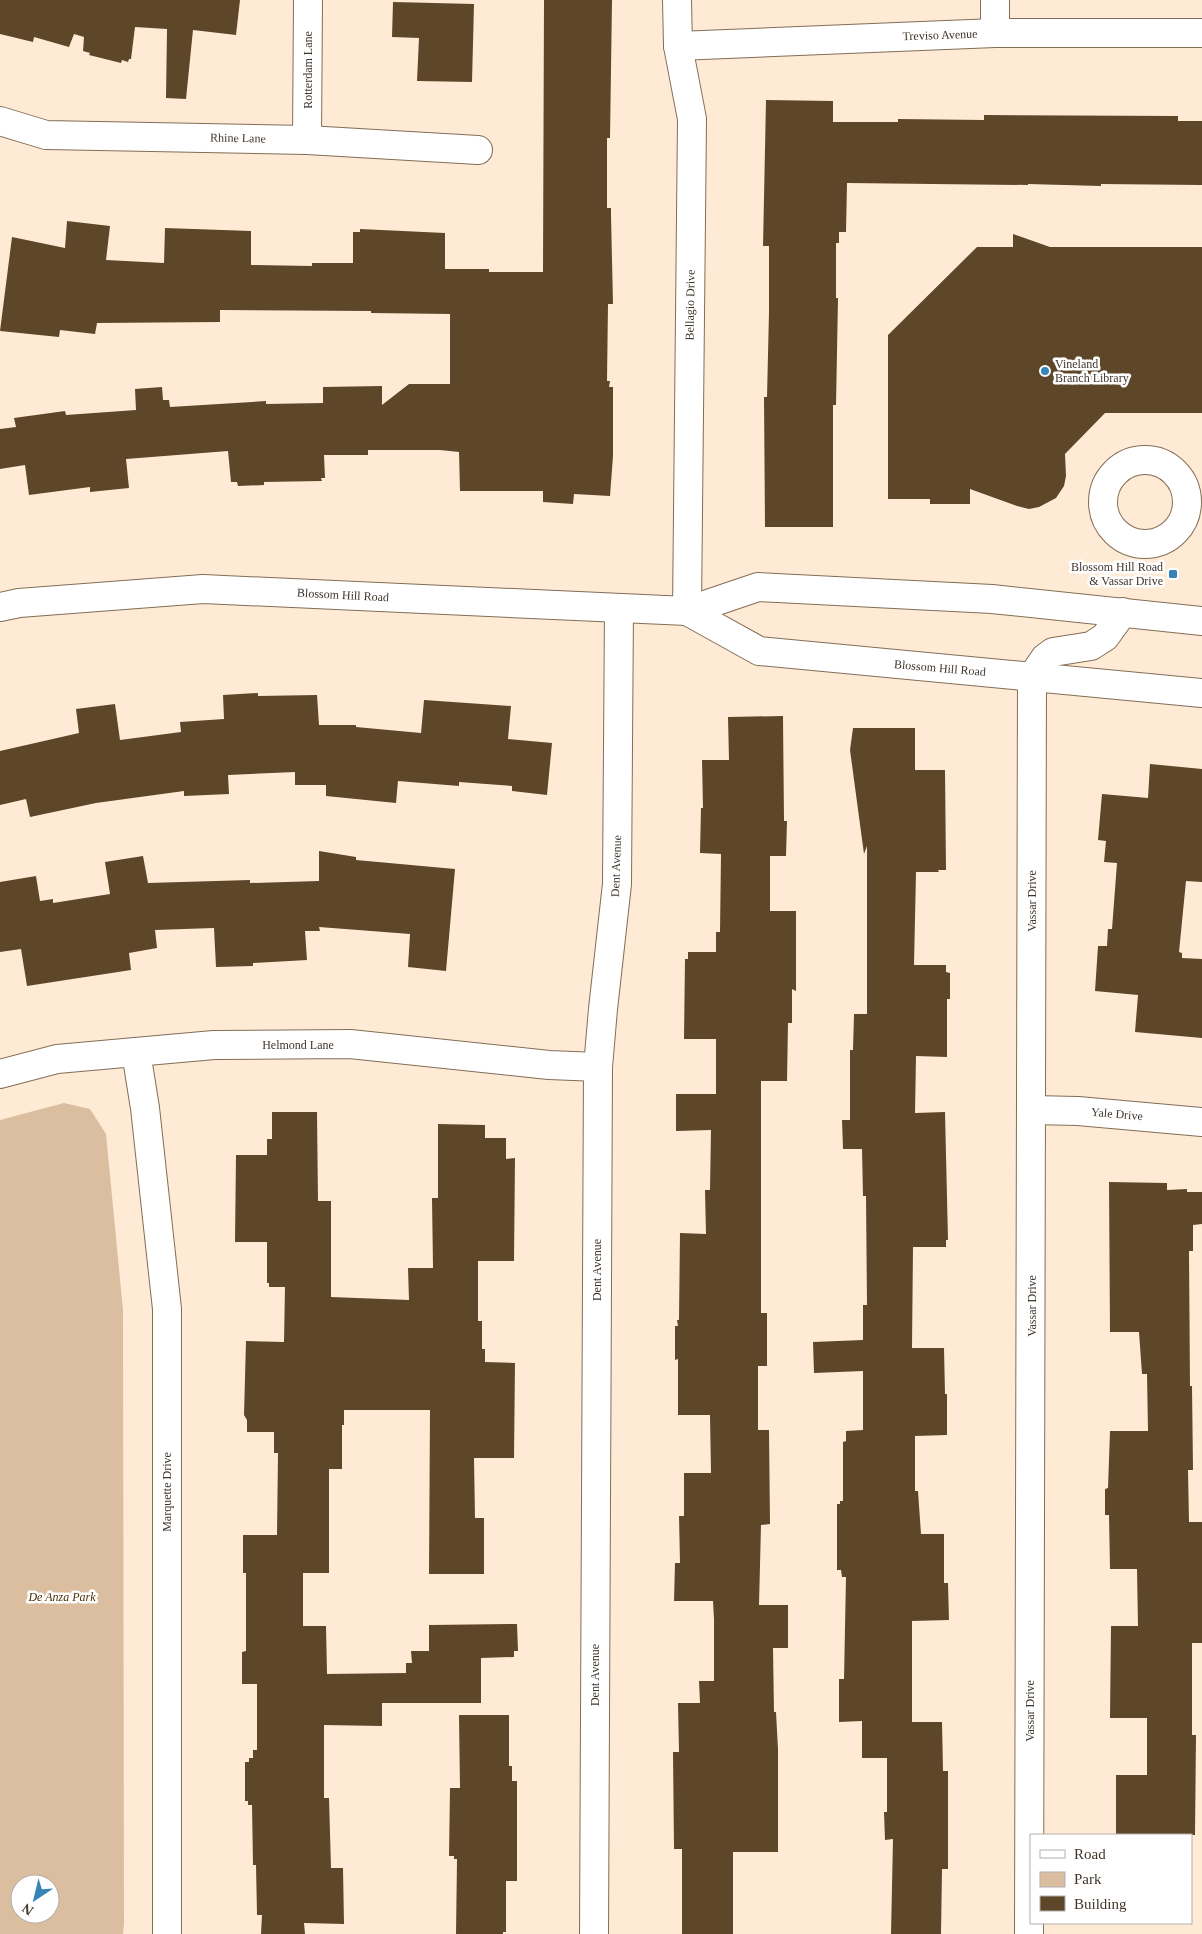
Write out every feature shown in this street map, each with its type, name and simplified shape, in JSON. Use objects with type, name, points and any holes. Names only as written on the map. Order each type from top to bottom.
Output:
[{"type":"street","name":"Rotterdam Lane","points":[[307,140],[308,0]]},
{"type":"street","name":"Bellagio Drive","points":[[677,0],[678,46],[692,119],[687,612]]},
{"type":"street","points":[[995,0],[995,33]]},
{"type":"street","name":"Treviso Avenue","points":[[678,46],[995,33],[1202,33]]},
{"type":"street","name":"Rhine Lane","points":[[0,121],[46,134],[307,140],[478,150]]},
{"type":"street","name":"Blossom Hill Road","points":[[0,607],[19,603],[203,589],[687,612],[758,587],[992,599],[1202,621]]},
{"type":"street","name":"Dent Avenue","points":[[594,1934],[598,1067],[617,884],[619,608]]},
{"type":"street","name":"Blossom Hill Road","points":[[687,612],[759,651],[1202,693]]},
{"type":"street","points":[[1032,677],[1045,658],[1053,652],[1091,646],[1105,637],[1123,612]]},
{"type":"street","name":"Vassar Drive","points":[[1029,1934],[1032,677]]},
{"type":"street","name":"Helmond Lane","points":[[0,1074],[57,1058],[214,1046],[350,1044],[549,1065],[598,1067]]},
{"type":"street","name":"Marquette Drive","points":[[136,1052],[145,1108],[167,1309],[167,1934]]},
{"type":"street","name":"Yale Drive","points":[[1032,1110],[1078,1111],[1202,1122]]},
{"type":"green space","name":"De Anza Park","points":[[64,1103],[90,1109],[106,1134],[123,1310],[124,1924],[123,1934],[0,1934],[0,1120]]},
{"type":"building","points":[[0,0],[240,0],[236,35],[193,30],[186,99],[166,98],[167,29],[135,27],[131,59],[128,62],[122,60],[121,63],[89,55],[90,53],[83,51],[84,37],[74,34],[69,47],[34,37],[33,42],[0,34]]},
{"type":"building","points":[[544,0],[612,0],[610,138],[607,138],[607,208],[611,208],[613,304],[608,304],[607,381],[610,381],[609,387],[613,387],[613,456],[610,496],[574,494],[573,504],[543,502],[543,491],[460,491],[459,452],[440,450],[368,450],[368,455],[324,455],[325,478],[321,478],[322,481],[264,482],[264,485],[238,486],[237,482],[231,482],[228,451],[126,459],[129,488],[90,492],[90,487],[29,495],[25,465],[0,469],[0,429],[16,427],[14,418],[65,411],[66,415],[136,410],[135,389],[162,387],[163,400],[169,400],[170,407],[266,401],[266,404],[323,403],[323,387],[382,386],[382,405],[409,384],[450,384],[450,314],[371,313],[371,311],[220,310],[220,322],[97,323],[95,334],[60,330],[59,337],[0,331],[12,237],[65,248],[67,221],[110,226],[106,260],[164,263],[165,228],[251,231],[251,265],[312,266],[312,263],[353,263],[353,232],[360,232],[360,229],[445,233],[445,269],[489,269],[489,272],[543,272]]},
{"type":"building","points":[[393,2],[474,4],[472,82],[417,81],[419,38],[392,37]]},
{"type":"building","points":[[766,100],[833,101],[833,122],[898,122],[898,119],[984,120],[984,115],[1178,116],[1178,121],[1202,121],[1202,185],[1101,184],[1101,186],[847,183],[846,232],[839,232],[839,243],[836,243],[836,298],[838,298],[836,405],[833,405],[833,527],[765,527],[764,397],[767,397],[769,312],[769,246],[763,246]]},
{"type":"building","name":"Vineland Branch Library","points":[[1013,234],[1050,247],[1202,247],[1202,413],[1105,413],[1065,454],[1066,476],[1064,486],[1056,498],[1039,507],[1029,509],[1017,506],[970,489],[970,504],[930,504],[930,499],[888,499],[888,335],[977,247],[1013,247]]},
{"type":"building","points":[[258,693],[258,696],[317,695],[319,725],[356,725],[356,727],[421,733],[424,700],[511,706],[508,739],[552,743],[547,795],[512,791],[512,786],[459,782],[459,786],[398,781],[396,803],[326,796],[326,785],[295,785],[295,772],[228,775],[229,794],[184,796],[184,791],[96,803],[30,817],[26,799],[0,805],[0,751],[79,733],[76,709],[115,704],[120,740],[181,732],[180,722],[224,719],[223,695]]},
{"type":"building","points":[[783,716],[784,821],[787,821],[786,856],[770,856],[770,911],[796,911],[796,991],[792,989],[792,1023],[788,1023],[787,1081],[761,1081],[761,1313],[767,1313],[767,1366],[758,1366],[758,1430],[769,1430],[770,1524],[761,1525],[759,1605],[788,1605],[788,1648],[773,1648],[774,1712],[776,1712],[778,1749],[778,1852],[733,1852],[733,1934],[682,1934],[682,1849],[674,1849],[673,1752],[679,1752],[678,1703],[700,1703],[699,1681],[714,1681],[714,1620],[713,1601],[674,1601],[675,1563],[680,1563],[679,1516],[684,1516],[684,1473],[711,1473],[710,1415],[678,1415],[678,1359],[675,1360],[675,1326],[678,1326],[677,1320],[679,1320],[680,1233],[706,1234],[705,1190],[710,1190],[711,1130],[676,1131],[676,1094],[716,1094],[716,1039],[684,1039],[685,959],[688,959],[688,952],[716,952],[716,932],[720,932],[721,854],[700,853],[701,808],[703,808],[702,760],[729,760],[728,717]]},
{"type":"building","points":[[853,728],[915,728],[915,770],[945,770],[946,870],[938,870],[939,872],[916,872],[914,965],[946,965],[946,972],[950,973],[950,999],[947,999],[947,1057],[916,1056],[915,1113],[945,1112],[948,1240],[946,1240],[946,1247],[913,1247],[912,1348],[944,1348],[945,1394],[947,1394],[947,1435],[915,1436],[915,1491],[918,1491],[921,1534],[944,1534],[944,1583],[948,1583],[949,1620],[912,1621],[912,1722],[942,1722],[943,1771],[948,1771],[948,1869],[942,1869],[941,1934],[891,1934],[893,1839],[885,1840],[884,1812],[887,1812],[887,1758],[862,1758],[862,1721],[839,1722],[839,1679],[844,1679],[846,1577],[842,1577],[841,1570],[837,1570],[837,1504],[843,1501],[843,1442],[846,1441],[846,1431],[863,1430],[863,1371],[814,1373],[813,1342],[863,1340],[863,1305],[867,1305],[866,1196],[863,1196],[862,1149],[843,1149],[842,1120],[850,1120],[850,1050],[853,1050],[854,1014],[867,1014],[867,846],[864,854],[850,750]]},
{"type":"building","points":[[1150,764],[1202,769],[1202,882],[1186,881],[1179,952],[1182,953],[1182,958],[1202,959],[1202,1038],[1135,1032],[1138,995],[1095,991],[1098,946],[1107,946],[1108,929],[1112,929],[1117,863],[1104,862],[1106,841],[1098,840],[1102,794],[1148,798]]},
{"type":"building","points":[[319,851],[356,857],[356,860],[455,869],[446,971],[408,967],[410,934],[319,927],[320,931],[305,931],[307,960],[253,963],[253,966],[216,967],[214,928],[155,930],[157,948],[129,953],[131,970],[27,986],[21,949],[0,952],[0,882],[36,876],[40,901],[53,899],[53,903],[110,894],[105,862],[143,856],[148,883],[250,880],[250,883],[319,881]]},
{"type":"building","points":[[272,1112],[317,1112],[318,1201],[331,1201],[331,1297],[409,1300],[408,1268],[433,1268],[432,1198],[438,1198],[438,1124],[485,1125],[485,1138],[506,1138],[506,1159],[515,1158],[514,1261],[478,1261],[478,1321],[482,1321],[482,1349],[485,1349],[485,1362],[515,1363],[514,1458],[474,1458],[475,1518],[484,1518],[484,1574],[429,1574],[430,1410],[344,1410],[342,1469],[329,1469],[329,1573],[303,1573],[303,1626],[326,1626],[327,1674],[406,1673],[406,1663],[412,1663],[411,1651],[429,1651],[429,1625],[517,1624],[518,1651],[514,1651],[514,1657],[481,1658],[481,1703],[382,1703],[382,1726],[324,1725],[324,1798],[329,1798],[331,1868],[343,1868],[344,1924],[304,1923],[305,1934],[261,1934],[262,1915],[257,1915],[256,1865],[253,1865],[252,1805],[248,1805],[248,1801],[245,1801],[245,1762],[249,1762],[249,1758],[253,1758],[253,1750],[257,1750],[257,1684],[242,1684],[242,1652],[246,1651],[246,1573],[243,1573],[243,1535],[277,1535],[278,1453],[274,1453],[274,1432],[247,1432],[247,1420],[244,1415],[246,1341],[284,1342],[285,1287],[269,1287],[269,1283],[267,1283],[267,1242],[235,1242],[236,1155],[267,1155],[267,1139],[272,1139]]},
{"type":"building","points":[[1109,1182],[1167,1183],[1167,1190],[1187,1189],[1187,1192],[1202,1192],[1202,1224],[1193,1225],[1193,1251],[1189,1251],[1193,1470],[1188,1470],[1189,1522],[1202,1522],[1202,1643],[1192,1643],[1192,1735],[1196,1735],[1195,1835],[1116,1834],[1116,1775],[1147,1775],[1147,1718],[1110,1718],[1111,1626],[1138,1626],[1137,1569],[1110,1569],[1109,1515],[1105,1515],[1105,1489],[1108,1488],[1110,1431],[1148,1431],[1147,1374],[1142,1374],[1139,1332],[1110,1332]]},
{"type":"building","points":[[459,1715],[509,1715],[509,1766],[512,1766],[512,1781],[517,1781],[517,1881],[506,1881],[506,1932],[503,1932],[503,1934],[456,1934],[457,1859],[454,1859],[454,1856],[449,1856],[450,1788],[460,1788]]},
{"type":"place","name":"Vineland Branch Library","points":[[1045,371]]},
{"type":"place","name":"Blossom Hill Road & Vassar Drive","points":[[1173,574]]}]
